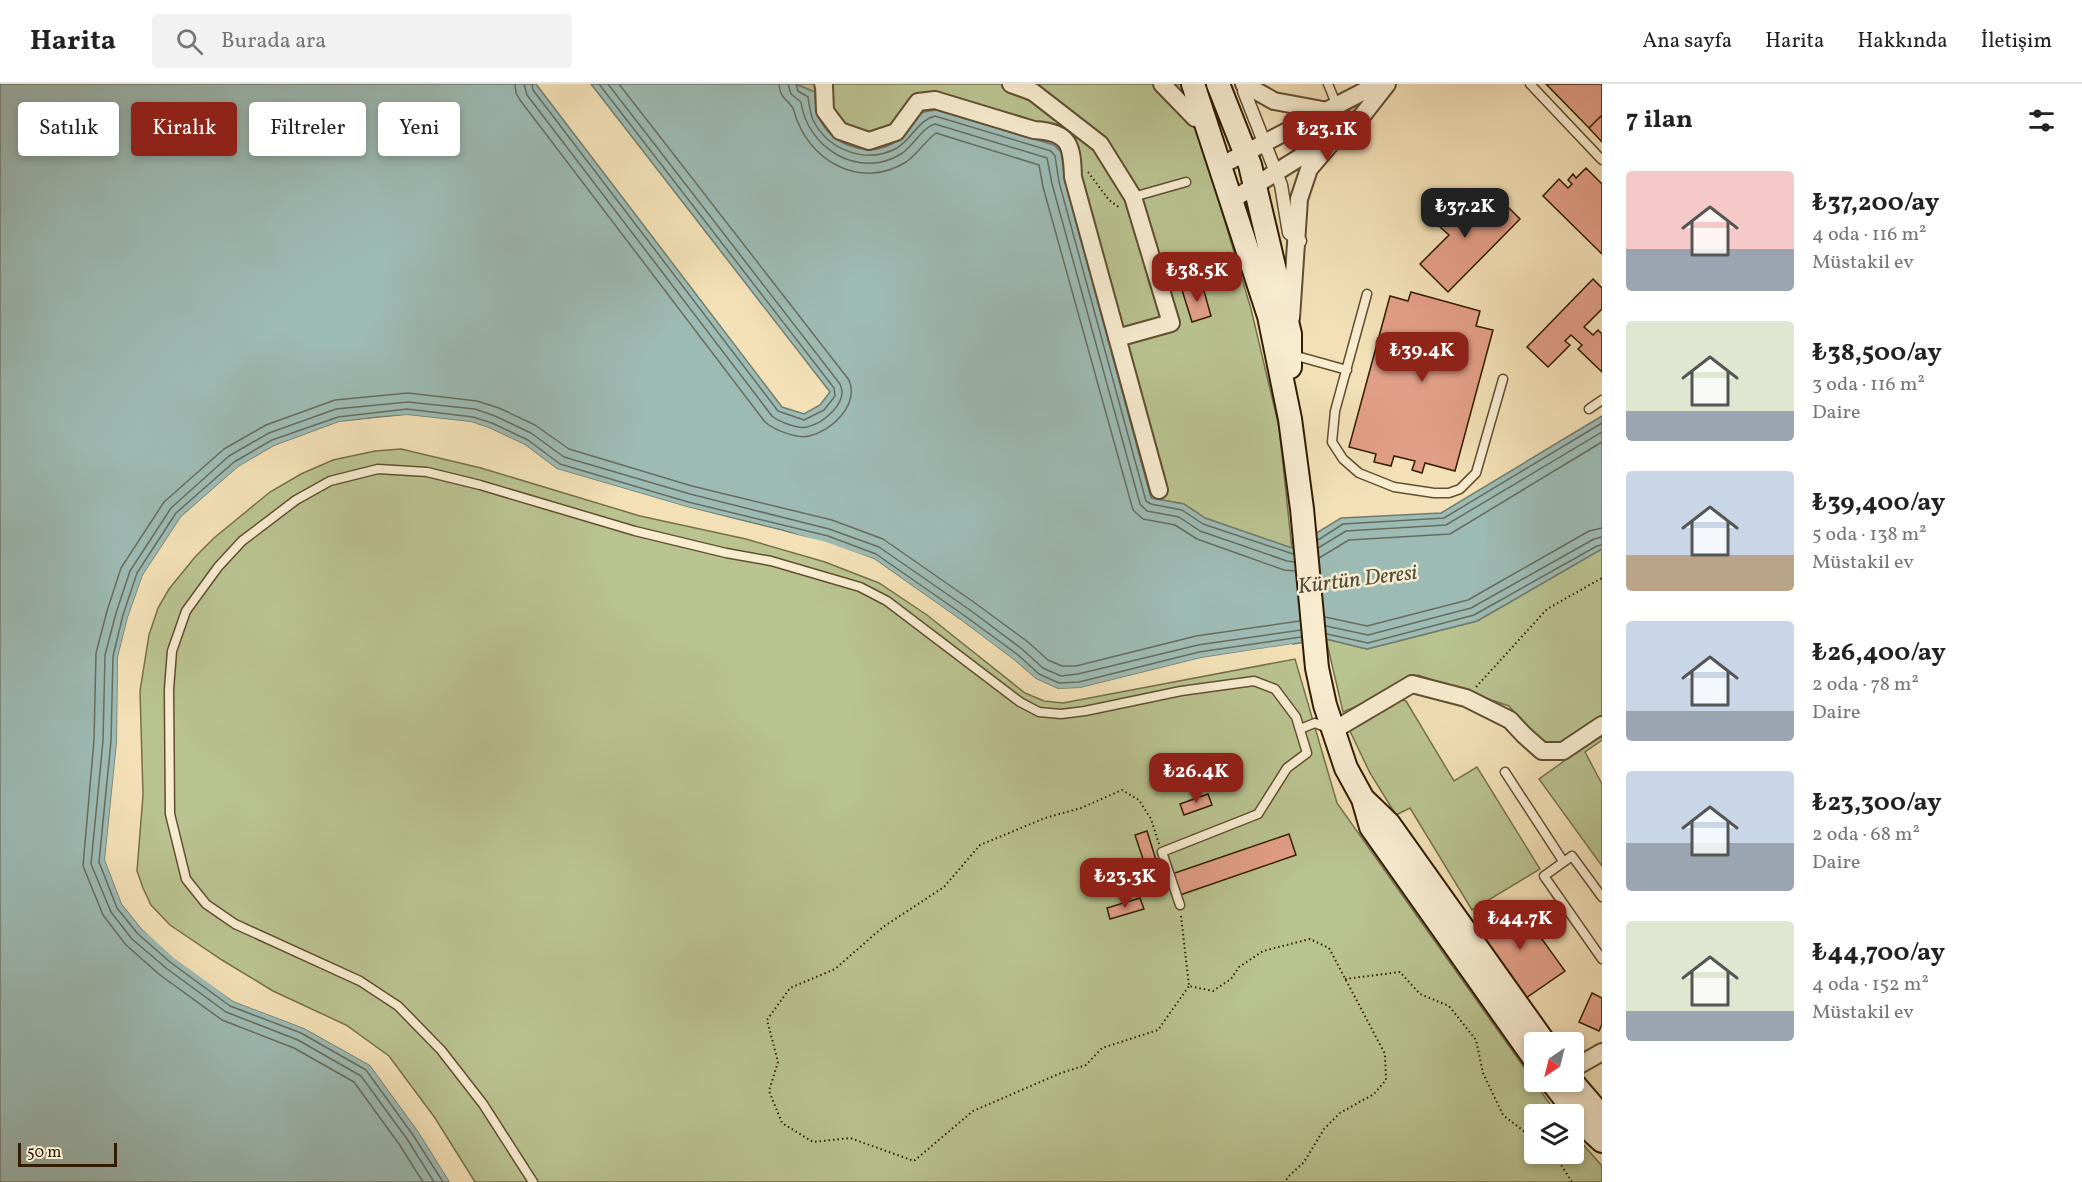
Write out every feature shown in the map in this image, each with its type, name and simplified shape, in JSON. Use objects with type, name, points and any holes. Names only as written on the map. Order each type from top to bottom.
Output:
[{"type":"main road","points":[[1193,84],[1202,115],[1234,148],[1232,200],[1269,316],[1290,419],[1302,509],[1317,668],[1325,705],[1346,768],[1363,799],[1371,827],[1524,1044]]},
{"type":"main road","points":[[1218,84],[1234,148],[1255,187],[1290,344],[1290,419]]},
{"type":"main road","points":[[1363,799],[1389,824],[1537,1032]]},
{"type":"main road","points":[[1559,1092],[1589,1129],[1602,1141]]},
{"type":"main road","points":[[1581,1092],[1602,1117]]},
{"type":"street","points":[[822,84],[824,85],[825,111],[840,131],[869,141],[896,132],[918,102],[935,100],[1034,130],[1051,131],[1065,139],[1072,152],[1073,177],[1159,490]]},
{"type":"street","points":[[1011,84],[1033,92],[1100,144],[1135,204],[1171,322],[1117,338]]},
{"type":"street","points":[[1162,84],[1195,118],[1202,115]]},
{"type":"street","points":[[1234,148],[1245,84],[1274,101],[1333,108]]},
{"type":"street","points":[[1234,148],[1333,108],[1378,84]]},
{"type":"street","points":[[1232,200],[1358,121],[1387,84]]},
{"type":"street","points":[[1290,344],[1300,241],[1299,199],[1309,169],[1337,136]]},
{"type":"street","points":[[1234,148],[1277,173],[1289,233],[1300,241]]},
{"type":"street","points":[[1334,730],[1412,684],[1466,698],[1510,720],[1542,751],[1563,751],[1602,725]]},
{"type":"street","points":[[1584,1052],[1602,1042]]},
{"type":"street","points":[[1584,1062],[1602,1052]]},
{"type":"lane","points":[[1328,84],[1333,108]]},
{"type":"lane","points":[[1530,84],[1602,160]]},
{"type":"lane","points":[[1135,204],[1186,183]]},
{"type":"lane","points":[[1367,294],[1335,411],[1332,442],[1343,459],[1359,473],[1394,487],[1434,494],[1449,493],[1460,489],[1476,473],[1503,379]]},
{"type":"lane","points":[[1290,344],[1347,370]]},
{"type":"lane","points":[[1589,409],[1602,400]]},
{"type":"lane","points":[[533,1182],[483,1104],[441,1050],[398,1006],[360,981],[235,924],[206,904],[186,879],[170,814],[169,690],[172,651],[186,611],[218,567],[242,541],[296,500],[330,481],[378,469],[427,472],[480,485],[635,531],[726,553],[771,561],[860,587],[887,601],[1020,702],[1039,712],[1061,714],[1085,711],[1181,691],[1254,681],[1275,689],[1296,717],[1307,753],[1287,768],[1258,814],[1162,852],[1180,905]]},
{"type":"lane","points":[[1299,729],[1315,723],[1334,730]]},
{"type":"lane","points":[[1504,772],[1563,861]]},
{"type":"lane","points":[[1602,897],[1572,856],[1544,876],[1602,959]]},
{"type":"path","points":[[1073,170],[1083,166],[1109,200],[1121,209],[1135,204]]},
{"type":"path","points":[[1466,698],[1548,609],[1602,578]]},
{"type":"path","points":[[1162,852],[1151,819],[1139,800],[1122,790],[1081,808],[1045,818],[980,845],[944,887],[883,927],[835,969],[790,988],[767,1020],[778,1062],[769,1090],[782,1123],[813,1142],[850,1138],[914,1161],[973,1111],[1061,1073],[1086,1065],[1102,1048],[1158,1030],[1189,986],[1180,905]]},
{"type":"path","points":[[1189,986],[1213,991],[1231,979],[1239,967],[1263,951],[1310,939],[1329,948],[1385,1053],[1386,1080],[1374,1094],[1340,1113],[1324,1129],[1304,1162],[1285,1182]]},
{"type":"path","points":[[1346,979],[1400,972],[1420,994],[1449,1006],[1476,1040],[1483,1073],[1503,1115],[1524,1131]]},
{"type":"path","points":[[1560,1164],[1572,1182]]},
{"type":"green space","points":[[796,84],[1184,84],[1251,309],[1279,427],[1292,549],[1205,518],[1184,504],[1151,498],[1065,181],[1061,152],[1054,145],[936,110],[912,126],[894,142],[881,148],[859,148],[848,145],[830,134],[817,115],[815,92]]},
{"type":"green space","points":[[401,449],[481,468],[640,516],[746,539],[825,562],[879,583],[927,615],[1025,693],[1044,701],[1063,703],[1295,659],[1337,803],[1524,1067],[1524,1092],[1541,1092],[1550,1104],[1524,1104],[1524,1164],[1584,1164],[1584,1145],[1602,1166],[1602,1182],[475,1182],[435,1118],[389,1056],[346,1025],[273,991],[170,925],[151,905],[137,871],[143,795],[140,691],[149,635],[158,608],[169,589],[195,557],[214,538],[270,492],[301,474],[333,460],[375,451]]},
{"type":"green space","points":[[1602,549],[1602,715],[1557,746],[1538,741],[1509,706],[1418,675],[1343,712],[1326,639],[1367,649],[1477,621]]},
{"type":"green space","points":[[1396,698],[1406,701],[1454,781],[1477,767],[1540,869],[1472,910],[1410,808],[1396,815],[1370,773],[1349,729]]},
{"type":"green space","points":[[1602,734],[1602,740],[1585,752],[1602,784],[1602,866],[1539,779]]},
{"type":"water","name":"Kürtün Deresi","points":[[0,84],[536,84],[782,407],[804,414],[820,405],[830,392],[591,84],[795,84],[815,92],[817,112],[830,134],[849,146],[860,149],[882,148],[892,144],[922,113],[936,110],[1054,145],[1061,152],[1065,181],[1151,498],[1184,504],[1205,518],[1292,548],[1341,518],[1441,513],[1602,416],[1602,549],[1477,621],[1367,649],[1326,639],[1201,658],[1080,688],[1058,689],[1036,679],[962,621],[874,559],[782,530],[687,507],[557,469],[525,445],[471,422],[408,415],[379,417],[339,422],[274,446],[238,467],[181,517],[143,575],[128,617],[118,657],[117,742],[105,860],[122,904],[142,929],[233,1001],[304,1028],[370,1065],[418,1131],[450,1182],[0,1182]]},
{"type":"pier","points":[[407,415],[471,422],[525,445],[557,469],[687,507],[826,542],[874,559],[962,621],[1036,679],[1058,689],[1080,688],[1201,658],[1292,644],[1293,647],[1201,661],[1080,691],[1058,692],[1034,682],[1012,662],[960,623],[872,562],[825,545],[686,510],[556,472],[524,448],[471,425],[407,418],[339,425],[275,448],[240,469],[183,519],[145,576],[121,658],[120,742],[108,860],[125,903],[144,927],[176,955],[234,998],[305,1025],[372,1063],[421,1130],[453,1182],[450,1182],[418,1131],[370,1065],[304,1028],[233,1001],[174,958],[142,929],[122,904],[105,860],[117,742],[118,657],[128,617],[143,575],[181,517],[238,467],[274,446],[339,422]]},
{"type":"building","points":[[1546,84],[1602,84],[1602,115],[1589,128]]},
{"type":"building","points":[[1357,102],[1362,110],[1351,114],[1349,106]]},
{"type":"building","points":[[1602,115],[1602,142],[1589,128]]},
{"type":"building","points":[[1586,168],[1602,184],[1602,254],[1543,196],[1559,179],[1568,188],[1572,184],[1568,180],[1573,174],[1576,178]]},
{"type":"building","points":[[1458,191],[1488,220],[1504,203],[1520,219],[1448,292],[1420,264],[1449,235],[1431,219]]},
{"type":"building","points":[[1593,279],[1602,288],[1602,309],[1584,327],[1593,335],[1598,330],[1602,334],[1602,372],[1578,349],[1582,345],[1571,335],[1565,341],[1570,345],[1548,367],[1527,347]]},
{"type":"building","points":[[1202,284],[1211,316],[1192,322],[1182,290]]},
{"type":"building","points":[[1411,292],[1480,311],[1476,326],[1493,330],[1455,471],[1425,463],[1422,473],[1412,470],[1415,461],[1394,456],[1391,466],[1374,462],[1376,454],[1349,447],[1390,296],[1408,301]]},
{"type":"building","points":[[1208,794],[1212,805],[1184,815],[1180,804]]},
{"type":"building","points":[[1147,831],[1161,876],[1150,880],[1135,835]]},
{"type":"building","points":[[1289,834],[1296,855],[1180,895],[1172,874]]},
{"type":"building","points":[[1140,898],[1144,909],[1110,919],[1107,908]]},
{"type":"building","points":[[1509,904],[1521,921],[1526,917],[1565,971],[1526,998],[1476,929]]},
{"type":"building","points":[[1592,993],[1602,998],[1602,1024],[1599,1031],[1579,1022]]}]
